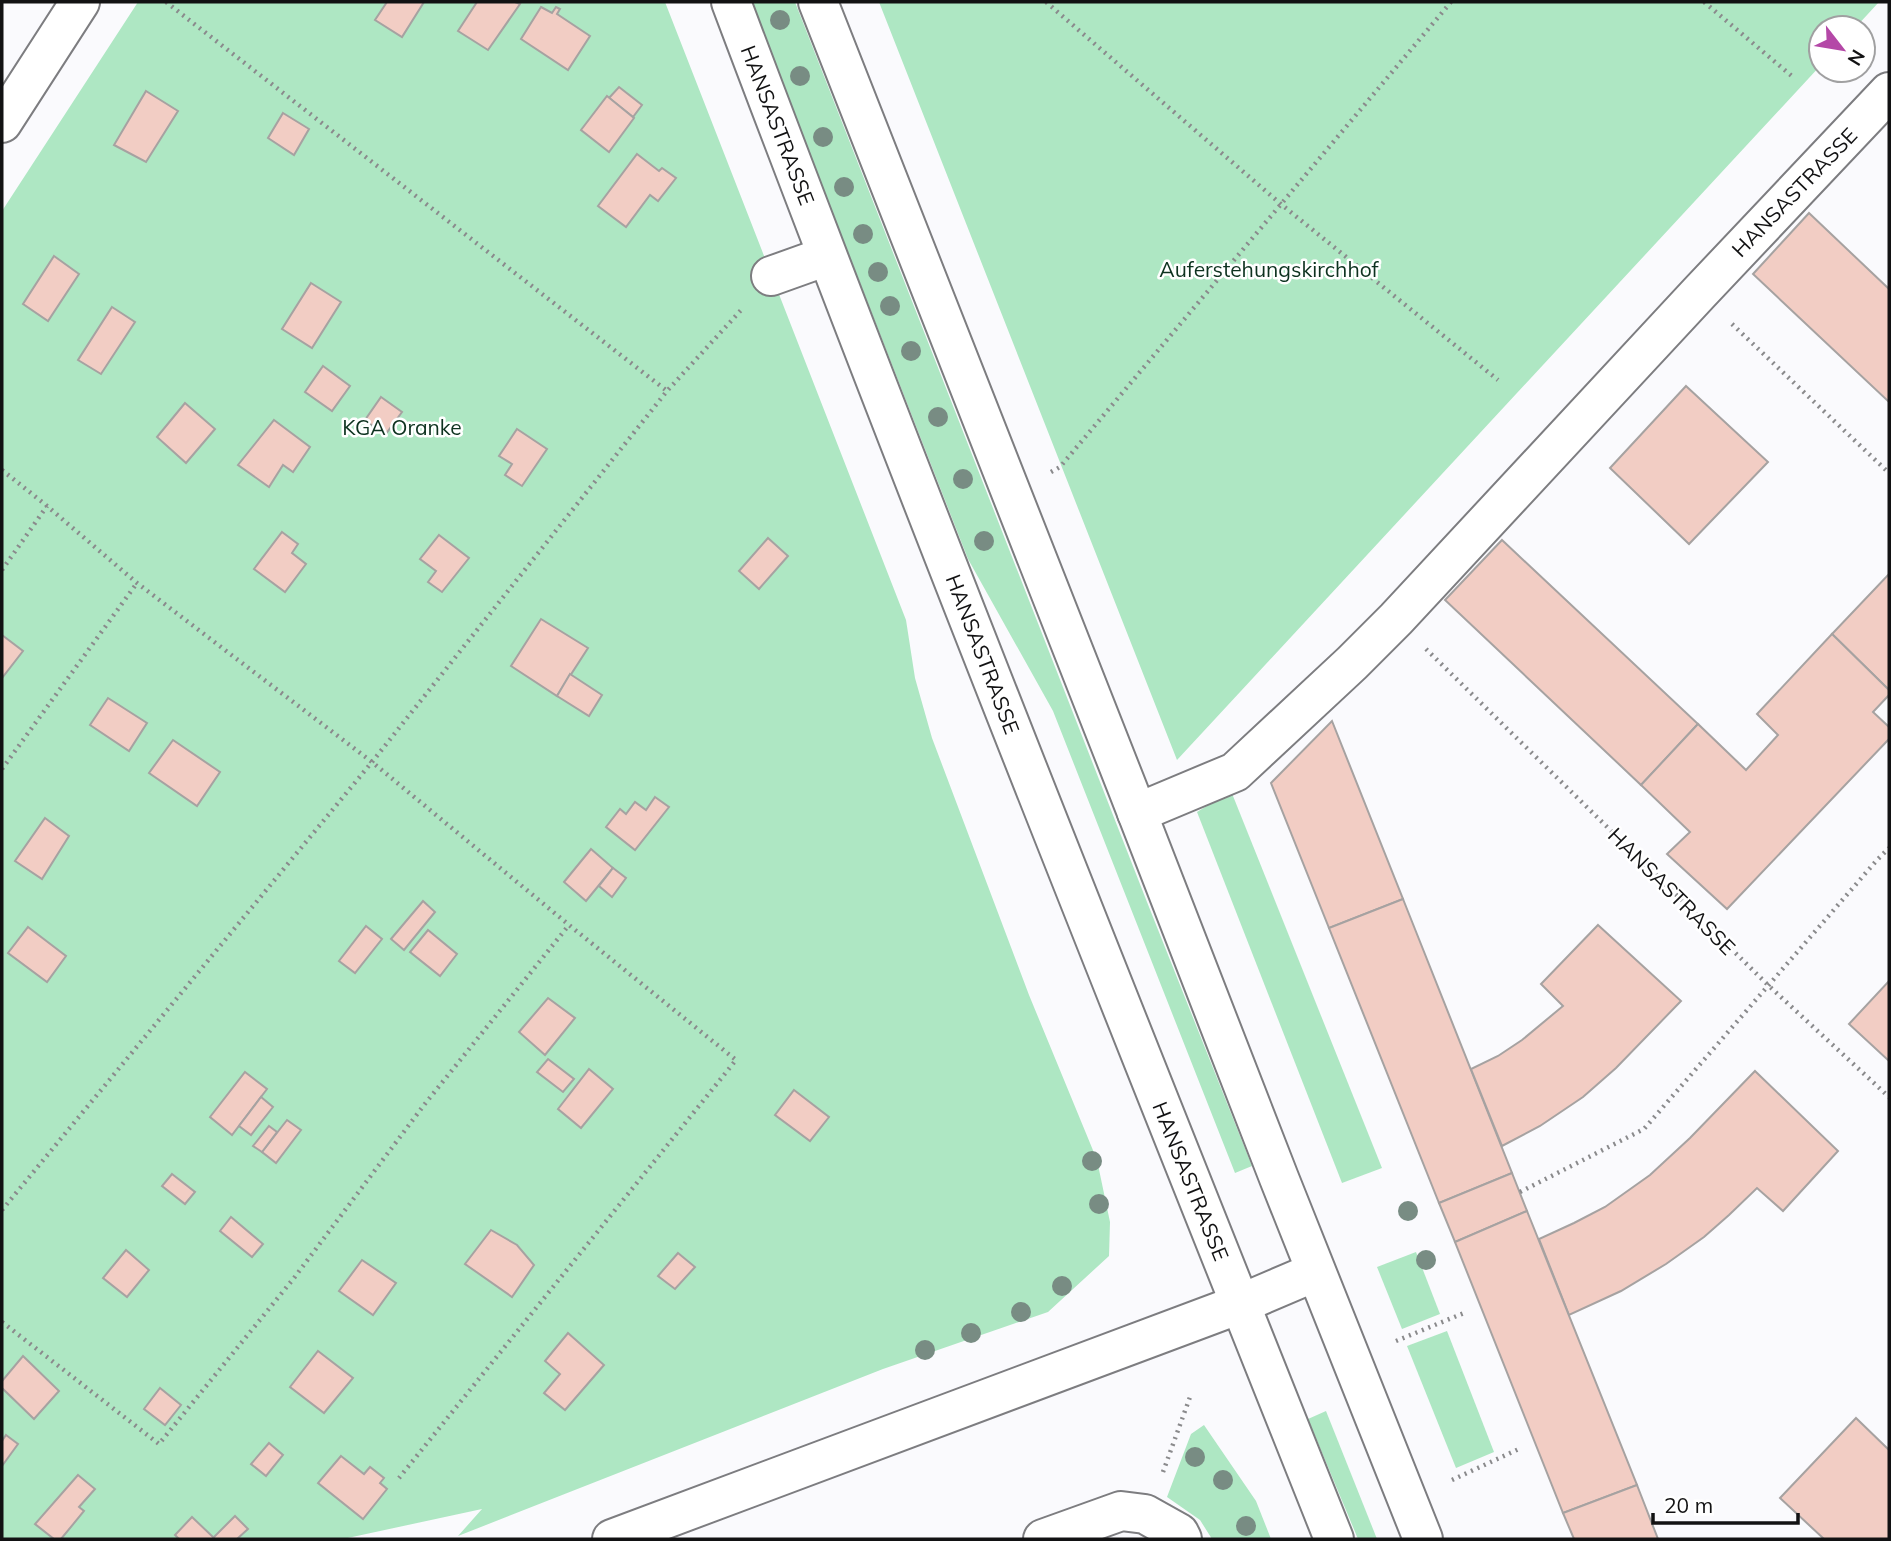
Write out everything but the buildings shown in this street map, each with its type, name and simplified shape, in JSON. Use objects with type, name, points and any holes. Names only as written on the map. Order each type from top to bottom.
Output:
[{"type":"main road","points":[[2,123],[80,2]]},
{"type":"main road","name":"HANSASTRASSE","points":[[731,2],[827,256],[1149,1077],[1334,1539]]},
{"type":"main road","points":[[818,2],[1315,1272],[1423,1539]]},
{"type":"main road","name":"HANSASTRASSE","points":[[1137,813],[1235,772],[1352,663],[1889,92]]},
{"type":"main road","points":[[771,276],[827,256]]},
{"type":"main road","points":[[612,1539],[1240,1304],[1315,1272]]},
{"type":"main road","points":[[1043,1539],[1121,1511],[1145,1514],[1179,1533],[1182,1539]]},
{"type":"path","points":[[166,2],[667,391]]},
{"type":"path","points":[[1046,2],[1282,205],[1498,380]]},
{"type":"path","points":[[1048,474],[1060,467],[1451,2]]},
{"type":"path","points":[[1704,2],[1793,77]]},
{"type":"path","points":[[2,1210],[372,762],[667,391],[771,276]]},
{"type":"path","points":[[1699,293],[1889,473]]},
{"type":"path","points":[[2,470],[137,583],[372,762],[736,1059],[399,1478]]},
{"type":"path","points":[[2,570],[47,506]]},
{"type":"path","points":[[2,769],[137,583]]},
{"type":"path","name":"HANSASTRASSE","points":[[1395,619],[1769,986],[1889,1097]]},
{"type":"path","points":[[1520,1192],[1644,1129],[1889,848]]},
{"type":"path","points":[[2,1322],[159,1444],[294,1278],[424,1105],[569,925]]},
{"type":"path","points":[[1396,1340],[1464,1313]]},
{"type":"path","points":[[1452,1480],[1521,1448]]},
{"type":"green space","name":"KGA Oranke","points":[[138,2],[665,2],[906,620],[915,678],[932,738],[1029,995],[1097,1160],[1110,1222],[1109,1256],[1048,1312],[883,1369],[458,1536],[482,1509],[343,1539],[2,1539],[2,211]]},
{"type":"green space","points":[[750,2],[795,2],[1252,1166],[1235,1173],[1053,711],[968,559]]},
{"type":"green space","name":"Auferstehungskirchhof","points":[[879,2],[1879,2],[1868,14],[1807,14],[1807,80],[1177,760]]},
{"type":"green space","points":[[1231,791],[1382,1168],[1342,1183],[1197,812]]},
{"type":"green space","points":[[1416,1252],[1440,1314],[1402,1329],[1377,1267]]},
{"type":"green space","points":[[1447,1331],[1494,1452],[1456,1468],[1407,1346]]},
{"type":"green space","points":[[1326,1411],[1377,1539],[1358,1539],[1308,1419]]},
{"type":"green space","points":[[1204,1425],[1256,1501],[1271,1539],[1212,1539],[1200,1520],[1167,1497],[1191,1434]]}]
